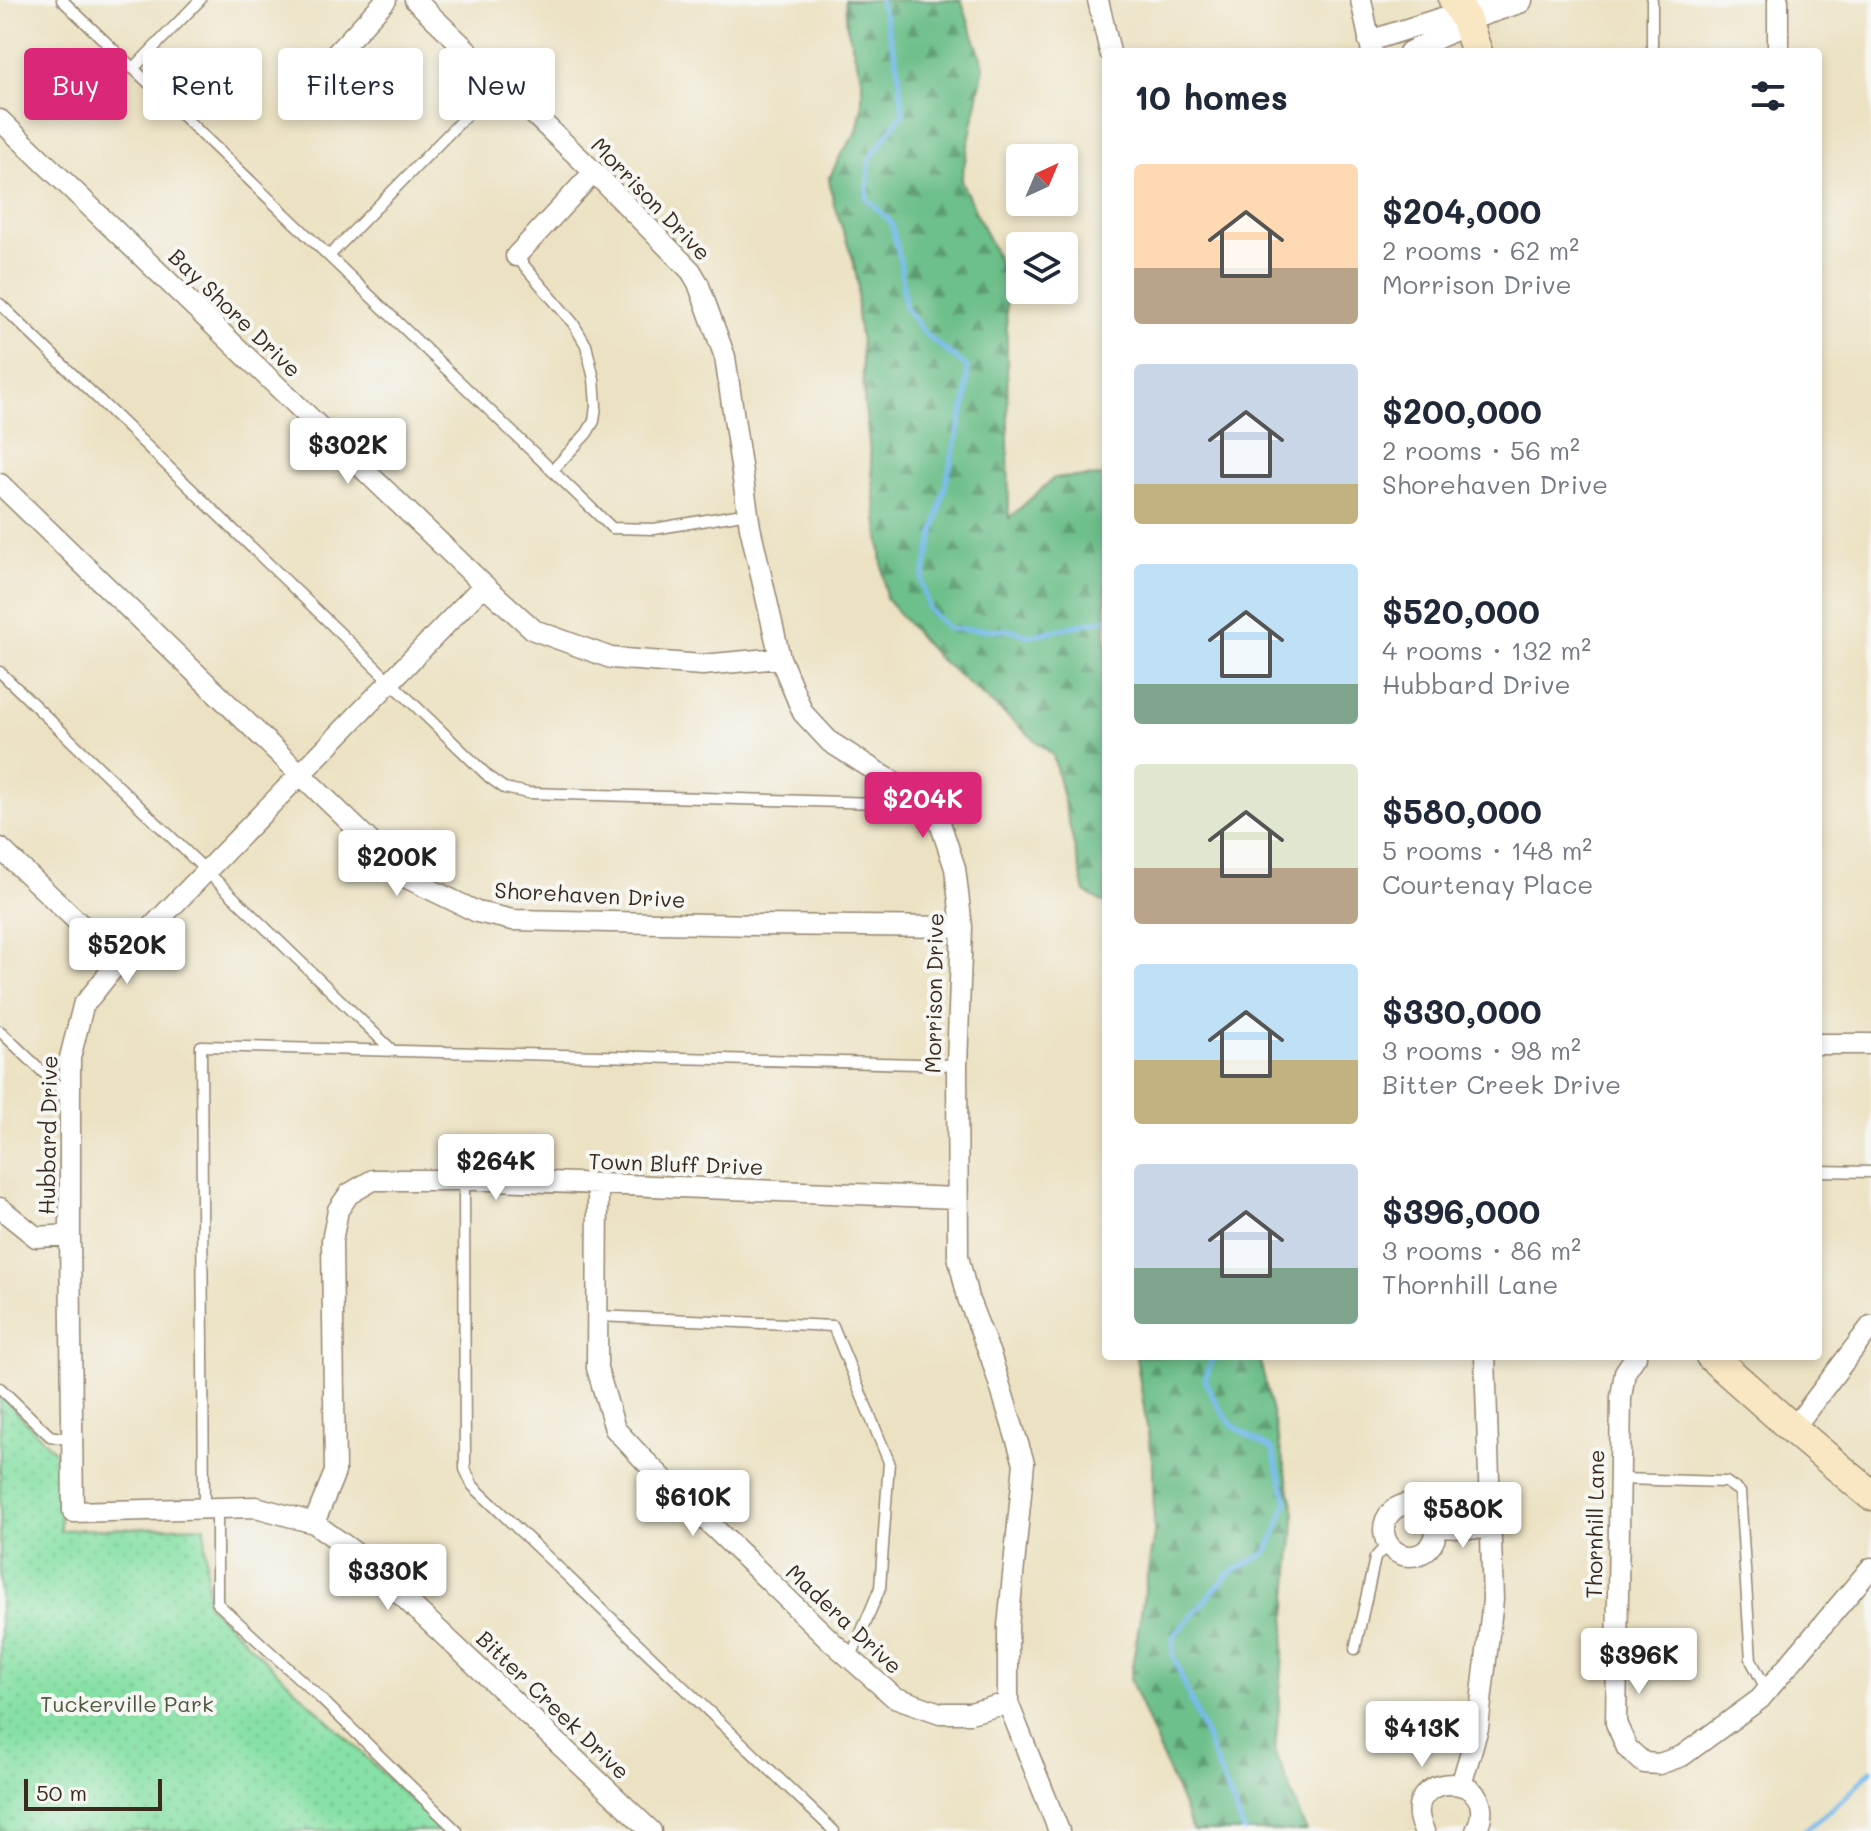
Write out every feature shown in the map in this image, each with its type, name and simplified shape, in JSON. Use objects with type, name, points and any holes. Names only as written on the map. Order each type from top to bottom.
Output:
[{"type":"main road","points":[[1459,9],[1475,48]]},
{"type":"main road","points":[[1715,1360],[1871,1495]]},
{"type":"street","points":[[341,48],[386,0]]},
{"type":"street","name":"Morrison Drive","points":[[415,0],[465,48]]},
{"type":"street","points":[[1098,0],[1109,48]]},
{"type":"street","points":[[1361,0],[1370,47],[1459,9],[1519,0]]},
{"type":"street","points":[[1778,0],[1778,48]]},
{"type":"street","points":[[1417,48],[1455,30],[1459,9]]},
{"type":"street","name":"Bay Shore Drive","points":[[0,120],[534,630],[611,658],[702,665],[780,658]]},
{"type":"street","name":"Morrison Drive","points":[[540,120],[691,271],[698,283],[725,357],[748,513],[780,658],[803,713],[830,742],[898,785],[940,823],[955,868],[962,927],[957,1065],[958,1256],[968,1298],[991,1357],[1024,1463],[1008,1627],[1008,1703],[1059,1831]]},
{"type":"street","points":[[516,256],[594,172]]},
{"type":"street","name":"Shorehaven Drive","points":[[0,484],[409,879],[477,912],[513,920],[962,927]]},
{"type":"street","name":"Hubbard Drive","points":[[73,1512],[70,1058],[83,1006],[119,961],[484,585]]},
{"type":"street","points":[[0,848],[119,961]]},
{"type":"street","points":[[1822,1044],[1871,1044]]},
{"type":"street","name":"Town Bluff Drive","points":[[314,1523],[335,1472],[332,1241],[338,1210],[349,1194],[373,1180],[464,1180],[957,1198]]},
{"type":"street","name":"Madera Drive","points":[[598,1185],[597,1368],[615,1429],[850,1659],[894,1697],[940,1713],[970,1713],[1008,1703]]},
{"type":"street","points":[[0,1208],[36,1237],[70,1235]]},
{"type":"street","points":[[1793,1429],[1871,1326]]},
{"type":"street","points":[[1461,1785],[1478,1728],[1493,1600],[1485,1360]]},
{"type":"street","name":"Thornhill Lane","points":[[1633,1360],[1625,1372],[1621,1397],[1616,1723],[1627,1748],[1644,1763],[1659,1764],[1682,1756],[1760,1699],[1871,1568]]},
{"type":"street","points":[[1406,1504],[1423,1507],[1434,1519],[1436,1536],[1432,1544],[1418,1555],[1401,1554],[1388,1543],[1384,1535],[1386,1518],[1391,1511],[1406,1504]]},
{"type":"street","name":"Bitter Creek Drive","points":[[73,1512],[256,1507],[314,1523],[373,1568],[651,1831]]},
{"type":"street","points":[[1436,1527],[1491,1529]]},
{"type":"street","points":[[1424,1831],[1419,1813],[1425,1795],[1441,1784],[1461,1785],[1477,1799],[1481,1820],[1476,1831]]},
{"type":"lane","points":[[62,0],[612,528],[654,529],[748,513]]},
{"type":"lane","points":[[133,69],[200,0]]},
{"type":"lane","points":[[1652,0],[1652,48]]},
{"type":"lane","points":[[329,256],[462,120]]},
{"type":"lane","points":[[516,256],[573,323],[586,345],[594,379],[594,421],[552,471]]},
{"type":"lane","points":[[0,304],[490,778],[504,788],[528,793],[919,804]]},
{"type":"lane","points":[[0,672],[393,1051]]},
{"type":"lane","points":[[0,1031],[70,1098]]},
{"type":"lane","points":[[457,1831],[217,1603],[210,1508],[201,1046],[957,1065]]},
{"type":"lane","points":[[1822,1171],[1871,1172]]},
{"type":"lane","points":[[464,1180],[465,1469],[473,1486],[834,1831]]},
{"type":"lane","points":[[597,1316],[833,1326],[889,1462],[880,1588],[850,1659]]},
{"type":"lane","points":[[0,1388],[50,1436],[72,1440]]},
{"type":"lane","points":[[1620,1479],[1726,1482],[1740,1492],[1751,1660],[1767,1691]]},
{"type":"lane","points":[[1355,1649],[1375,1558],[1388,1543]]},
{"type":"green space","points":[[845,0],[961,0],[984,66],[961,181],[1006,276],[1009,518],[1054,478],[1102,476],[1102,902],[1085,892],[1053,755],[937,657],[886,599],[864,398],[857,314],[858,285],[829,179],[857,132],[862,107],[862,80],[847,27]]},
{"type":"green space","points":[[1137,1360],[1260,1360],[1295,1513],[1275,1751],[1306,1831],[1193,1831],[1130,1679],[1154,1534],[1153,1466]]},
{"type":"green space","name":"Tuckerville Park","points":[[0,1395],[59,1456],[60,1530],[205,1526],[208,1605],[443,1831],[0,1831]]},
{"type":"waterway","points":[[880,0],[898,66],[903,113],[870,159],[866,198],[891,222],[900,260],[905,307],[925,334],[967,367],[967,395],[922,582],[929,610],[949,629],[1014,630],[1028,636],[1102,620]]},
{"type":"waterway","points":[[1212,1360],[1205,1380],[1211,1394],[1224,1415],[1238,1429],[1272,1449],[1287,1501],[1266,1553],[1228,1574],[1173,1637],[1173,1656],[1244,1831]]},
{"type":"waterway","points":[[1804,1831],[1846,1797],[1871,1770]]}]
